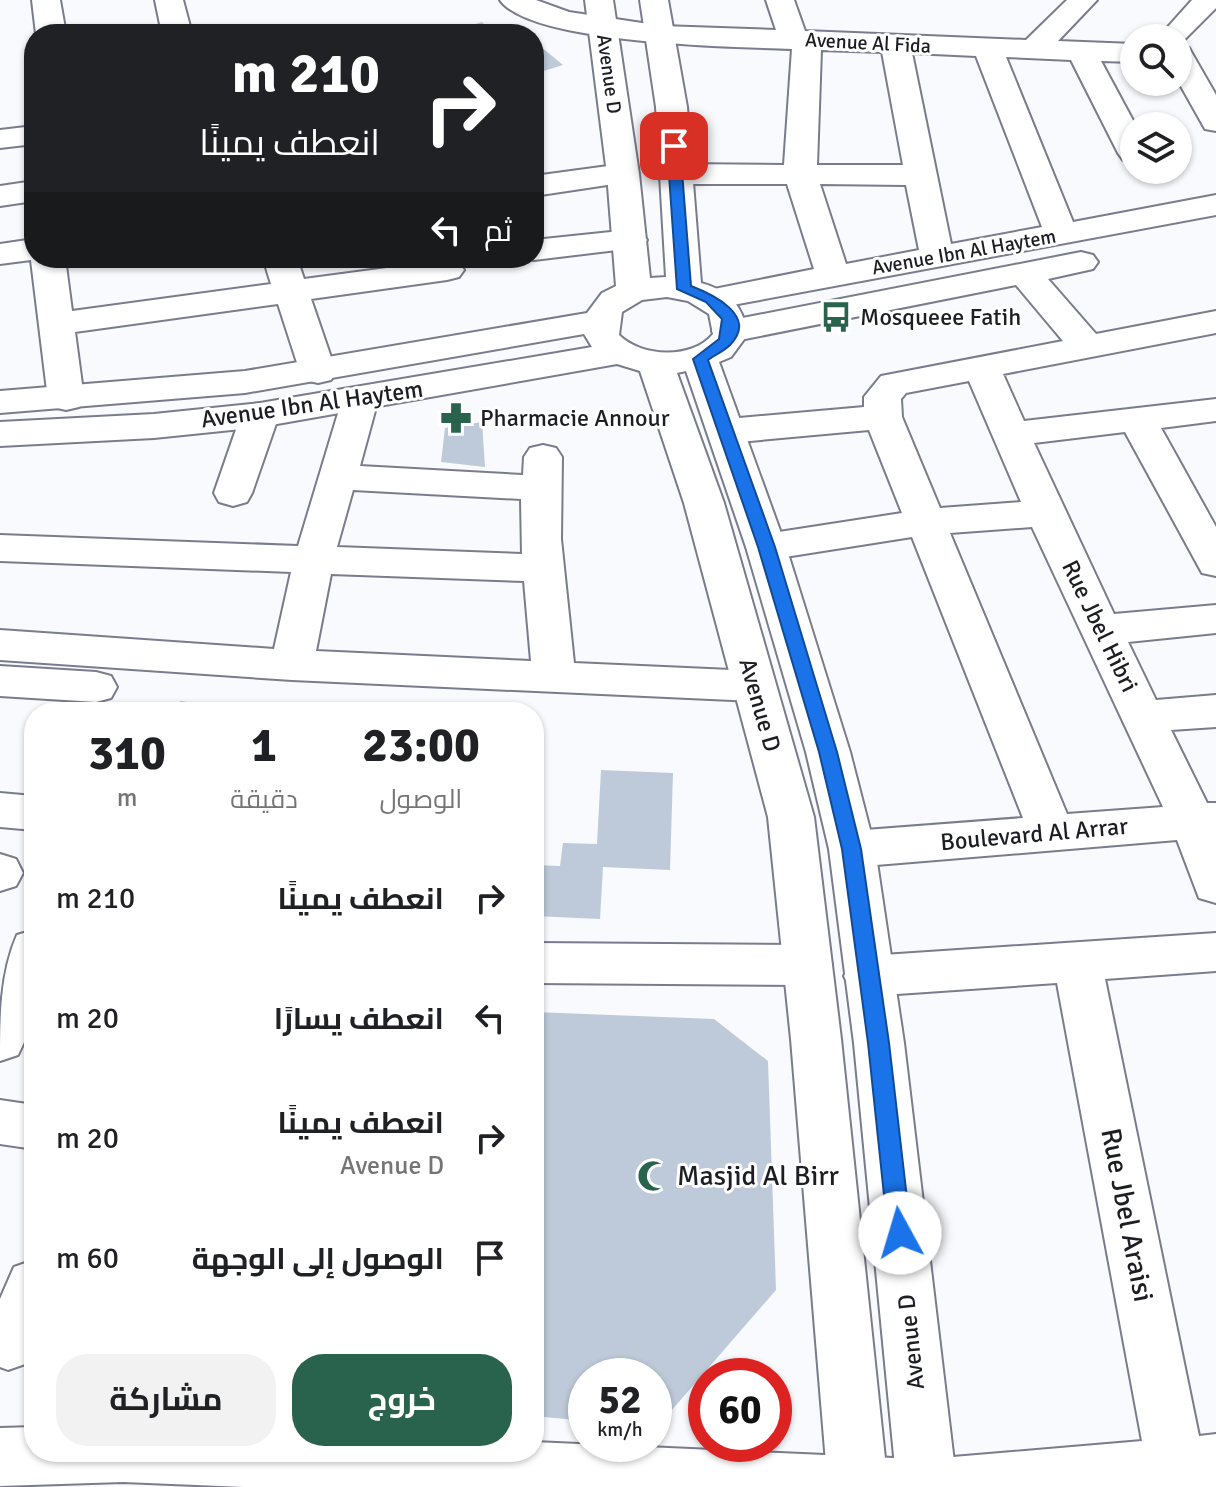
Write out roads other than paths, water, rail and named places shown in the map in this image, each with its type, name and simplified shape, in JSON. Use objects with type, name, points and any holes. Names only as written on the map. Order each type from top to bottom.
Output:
[{"type":"street","points":[[46,0],[50,24]]},
{"type":"street","points":[[169,0],[175,24]]},
{"type":"street","name":"Avenue Al Fida","points":[[514,0],[553,17],[600,14],[662,35],[1120,52]]},
{"type":"street","points":[[634,291],[605,309],[600,321],[601,333],[609,344],[677,352],[730,319],[723,308],[698,294],[677,174],[662,35],[654,0]]},
{"type":"street","points":[[780,0],[800,38],[800,174],[833,275]]},
{"type":"street","points":[[1034,49],[1083,0]]},
{"type":"street","points":[[1192,30],[1207,8]]},
{"type":"street","name":"Avenue D","points":[[600,14],[623,174],[634,291]]},
{"type":"street","points":[[895,45],[937,257]]},
{"type":"street","points":[[988,49],[1061,234]]},
{"type":"street","points":[[1081,50],[1120,126]]},
{"type":"street","points":[[1192,54],[1216,58]]},
{"type":"street","points":[[1192,78],[1216,122]]},
{"type":"street","points":[[0,139],[24,136]]},
{"type":"street","points":[[544,185],[623,174]]},
{"type":"street","points":[[677,174],[919,175]]},
{"type":"street","points":[[1150,184],[1166,215]]},
{"type":"street","points":[[0,196],[24,192]]},
{"type":"street","name":"Avenue Ibn Al Haytem","points":[[634,291],[667,287],[698,294],[833,275],[1216,205]]},
{"type":"street","name":"Avenue Ibn Al Haytem","points":[[0,434],[154,426],[260,415],[677,352],[1023,272],[1216,236]]},
{"type":"street","points":[[544,249],[630,240]]},
{"type":"street","points":[[0,254],[24,250]]},
{"type":"street","points":[[49,268],[66,399]]},
{"type":"street","points":[[57,324],[286,274],[447,270]]},
{"type":"street","points":[[1023,272],[1088,347]]},
{"type":"street","points":[[286,274],[318,372]]},
{"type":"street","name":"Avenue Ibn Al Haytem","points":[[0,402],[180,390],[318,372],[600,321]]},
{"type":"street","points":[[1052,833],[883,417],[882,397],[894,384],[1216,322]]},
{"type":"street","name":"Avenue D","points":[[677,352],[728,431],[828,752],[852,849],[879,1043],[927,1487]]},
{"type":"street","name":"Avenue D","points":[[677,352],[704,503],[791,817],[870,1487]]},
{"type":"street","name":"Rue Jbel Hibri","points":[[982,368],[1045,513],[1144,717],[1204,821],[1216,885]]},
{"type":"street","points":[[292,665],[313,561],[360,400]]},
{"type":"street","points":[[1011,434],[1216,410]]},
{"type":"street","points":[[233,493],[260,415]]},
{"type":"street","points":[[728,431],[883,417]]},
{"type":"street","points":[[1137,419],[1216,563]]},
{"type":"street","points":[[338,477],[542,472],[544,568],[554,677]]},
{"type":"street","points":[[766,547],[927,522],[1045,513]]},
{"type":"street","points":[[0,548],[544,568]]},
{"type":"street","points":[[1103,630],[1216,619]]},
{"type":"street","points":[[0,645],[97,684]]},
{"type":"street","points":[[0,681],[97,684],[292,665],[754,686]]},
{"type":"street","points":[[1144,717],[1216,711]]},
{"type":"street","points":[[0,810],[24,812]]},
{"type":"street","name":"Boulevard Al Arrar","points":[[852,849],[1204,821]]},
{"type":"street","points":[[868,976],[1078,964],[1216,952]]},
{"type":"street","points":[[544,963],[808,965]]},
{"type":"street","name":"Rue Jbel Araisi","points":[[1078,964],[1196,1465]]},
{"type":"street","points":[[0,1040],[24,991]]},
{"type":"street","points":[[816,1039],[879,1043]]},
{"type":"street","points":[[0,1122],[24,1126]]},
{"type":"street","points":[[8,1344],[24,1308]]},
{"type":"street","points":[[0,1457],[24,1456]]},
{"type":"street","points":[[114,1487],[121,1462]]},
{"type":"street","points":[[400,1462],[870,1487]]},
{"type":"street","points":[[941,1487],[1196,1465]]},
{"type":"place","name":"Mosqueee Fatih","points":[[836,317]]},
{"type":"place","name":"Pharmacie Annour","points":[[456,418]]},
{"type":"place","name":"Masjid Al Birr","points":[[653,1176]]}]
